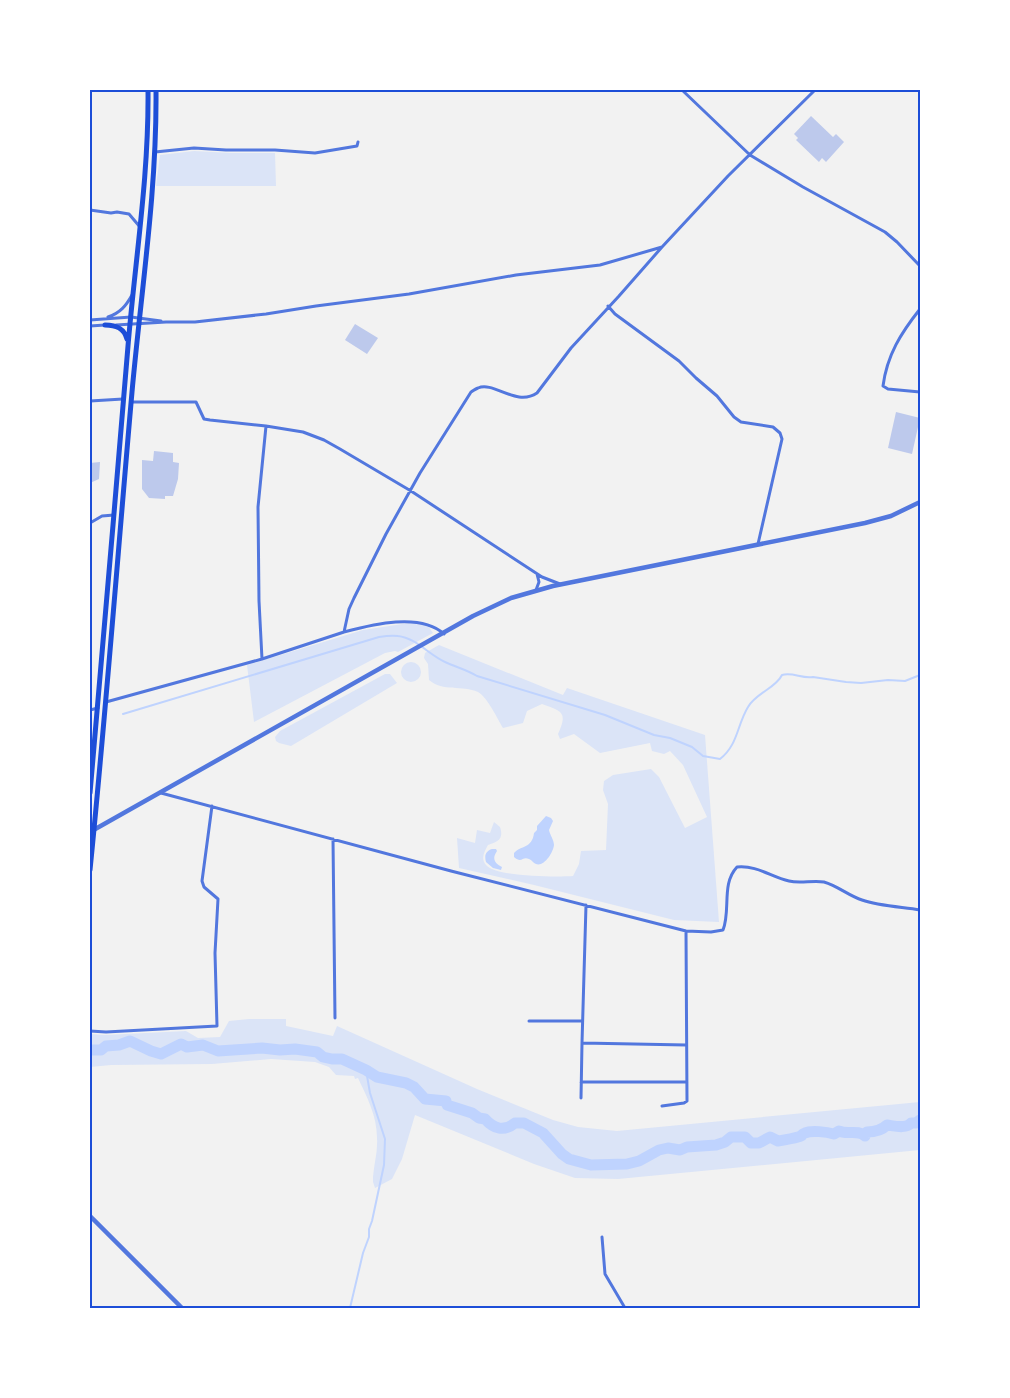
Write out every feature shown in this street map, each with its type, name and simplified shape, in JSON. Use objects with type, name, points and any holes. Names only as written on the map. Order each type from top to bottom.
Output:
[{"type":"main road","points":[[90,793],[130,317],[147,154],[148,90]]},
{"type":"main road","points":[[90,870],[92,831],[106,702],[155,152],[156,90]]},
{"type":"main road","points":[[105,325],[120,328],[124,332],[128,343]]},
{"type":"street","points":[[682,90],[750,155],[803,187],[885,232],[920,266]]},
{"type":"street","points":[[344,632],[349,609],[386,534],[424,466],[471,392],[479,387],[486,387],[516,397],[529,397],[537,393],[572,348],[662,247],[815,90]]},
{"type":"street","points":[[155,152],[194,148],[315,153],[357,146],[358,142]]},
{"type":"street","points":[[90,210],[128,214],[140,227]]},
{"type":"street","points":[[90,326],[130,324],[139,321],[195,322],[266,314],[410,294],[516,275],[600,265],[662,247]]},
{"type":"street","points":[[104,318],[119,312],[134,292]]},
{"type":"street","points":[[608,306],[615,314],[679,361],[717,396],[734,417],[742,422],[773,427],[780,433],[782,439],[758,545]]},
{"type":"street","points":[[920,309],[895,344],[883,386],[888,389],[920,392]]},
{"type":"street","points":[[90,320],[130,317],[139,321]]},
{"type":"street","points":[[90,400],[124,398]]},
{"type":"street","points":[[132,402],[196,402],[204,419],[303,432],[324,440],[410,491],[537,574],[547,580],[561,584]]},
{"type":"street","points":[[262,659],[258,507],[266,426]]},
{"type":"street","points":[[92,831],[355,682],[485,610],[511,598],[561,584],[874,521],[891,516],[920,502]]},
{"type":"street","points":[[90,523],[102,516],[114,515]]},
{"type":"street","points":[[536,590],[539,582],[537,574]]},
{"type":"street","points":[[106,702],[262,659],[364,627],[410,622],[433,626],[444,634]]},
{"type":"street","points":[[90,710],[98,711]]},
{"type":"street","points":[[90,775],[93,760]]},
{"type":"street","points":[[160,792],[686,931],[711,932],[723,930],[732,874],[737,868],[744,866],[789,881],[823,882],[838,887],[866,902],[920,910]]},
{"type":"street","points":[[90,1031],[106,1032],[217,1026],[215,954],[218,899],[204,887],[202,882],[212,806]]},
{"type":"street","points":[[333,839],[335,1018]]},
{"type":"street","points":[[581,1098],[586,905]]},
{"type":"street","points":[[662,1106],[685,1103],[686,1101],[686,931]]},
{"type":"street","points":[[529,1021],[582,1021]]},
{"type":"street","points":[[582,1043],[686,1045]]},
{"type":"street","points":[[581,1082],[686,1082]]},
{"type":"street","points":[[90,1216],[182,1308]]},
{"type":"street","points":[[602,1237],[605,1274],[624,1308]]},
{"type":"shaded area","points":[[194,151],[275,153],[276,186],[156,186],[160,155]]},
{"type":"shaded area","points":[[409,623],[428,626],[433,633],[398,652],[385,653],[254,722],[247,665],[363,630]]},
{"type":"shaded area","points":[[439,645],[563,695],[567,688],[705,735],[719,922],[674,920],[459,868],[457,838],[475,843],[477,830],[490,833],[494,822],[500,827],[501,837],[495,843],[488,845],[485,850],[483,859],[487,866],[493,870],[515,874],[573,876],[579,864],[581,851],[606,850],[608,804],[603,790],[604,781],[613,775],[651,769],[659,777],[685,828],[707,817],[683,765],[670,751],[664,754],[652,751],[650,743],[600,753],[574,734],[560,739],[558,734],[563,721],[561,713],[542,704],[527,711],[523,723],[503,728],[489,703],[478,692],[440,686],[429,680],[428,664],[424,658],[425,653]]},
{"type":"shaded area","points":[[407,662],[415,662],[421,668],[421,676],[415,682],[407,682],[401,676],[401,668]]},
{"type":"shaded area","points":[[385,674],[390,674],[397,683],[291,746],[276,741],[275,737],[280,731]]},
{"type":"shaded area","points":[[286,1019],[286,1026],[333,1036],[337,1026],[477,1089],[553,1120],[578,1127],[617,1131],[920,1102],[920,1150],[618,1179],[575,1178],[534,1164],[415,1115],[402,1159],[392,1179],[375,1188],[373,1177],[377,1130],[365,1092],[358,1078],[355,1079],[354,1076],[336,1075],[329,1067],[315,1062],[271,1059],[212,1064],[90,1067],[90,1034],[186,1031],[198,1038],[220,1037],[229,1021]]},
{"type":"water","points":[[546,816],[553,821],[549,830],[554,845],[550,855],[539,864],[535,864],[527,858],[520,860],[514,857],[514,853],[517,850],[531,842],[537,826]]},
{"type":"water","points":[[492,849],[497,851],[495,860],[502,867],[501,870],[493,868],[486,862],[486,854]]},
{"type":"building","points":[[811,116],[833,137],[836,134],[844,142],[826,162],[822,158],[819,162],[796,140],[798,138],[794,134]]},
{"type":"building","points":[[355,324],[378,338],[367,354],[345,340]]},
{"type":"building","points":[[896,412],[920,418],[912,454],[888,448]]},
{"type":"building","points":[[154,451],[173,453],[173,462],[179,463],[178,479],[173,496],[165,496],[165,499],[149,498],[142,489],[142,460],[153,461]]},
{"type":"building","points":[[100,462],[99,479],[90,483],[90,463]]},
{"type":"waterway","points":[[123,714],[379,637],[396,636],[405,637],[439,659],[477,676],[605,715],[654,735],[670,738],[692,747],[703,756],[720,759],[730,748],[748,707],[756,698],[775,684],[782,675],[790,674],[861,683],[888,680],[905,681],[920,675]]},
{"type":"waterway","points":[[90,1050],[101,1050],[106,1046],[119,1045],[130,1041],[161,1054],[181,1044],[187,1047],[203,1045],[218,1051],[262,1048],[317,1052],[323,1057],[342,1059],[377,1077],[406,1083],[414,1087],[425,1099],[446,1101],[447,1105],[472,1113],[496,1127],[507,1128],[515,1123],[524,1123],[543,1133],[569,1159],[591,1165],[627,1164],[639,1161],[659,1150],[668,1148],[680,1150],[687,1147],[716,1145],[725,1142],[731,1137],[745,1137],[751,1143],[759,1143],[770,1137],[778,1141],[811,1132],[834,1134],[839,1131],[859,1133],[865,1136],[867,1132],[878,1130],[887,1125],[903,1127],[920,1120]]},
{"type":"waterway","points":[[350,1308],[363,1253],[369,1237],[369,1229],[384,1165],[385,1139],[370,1093],[366,1070]]}]
